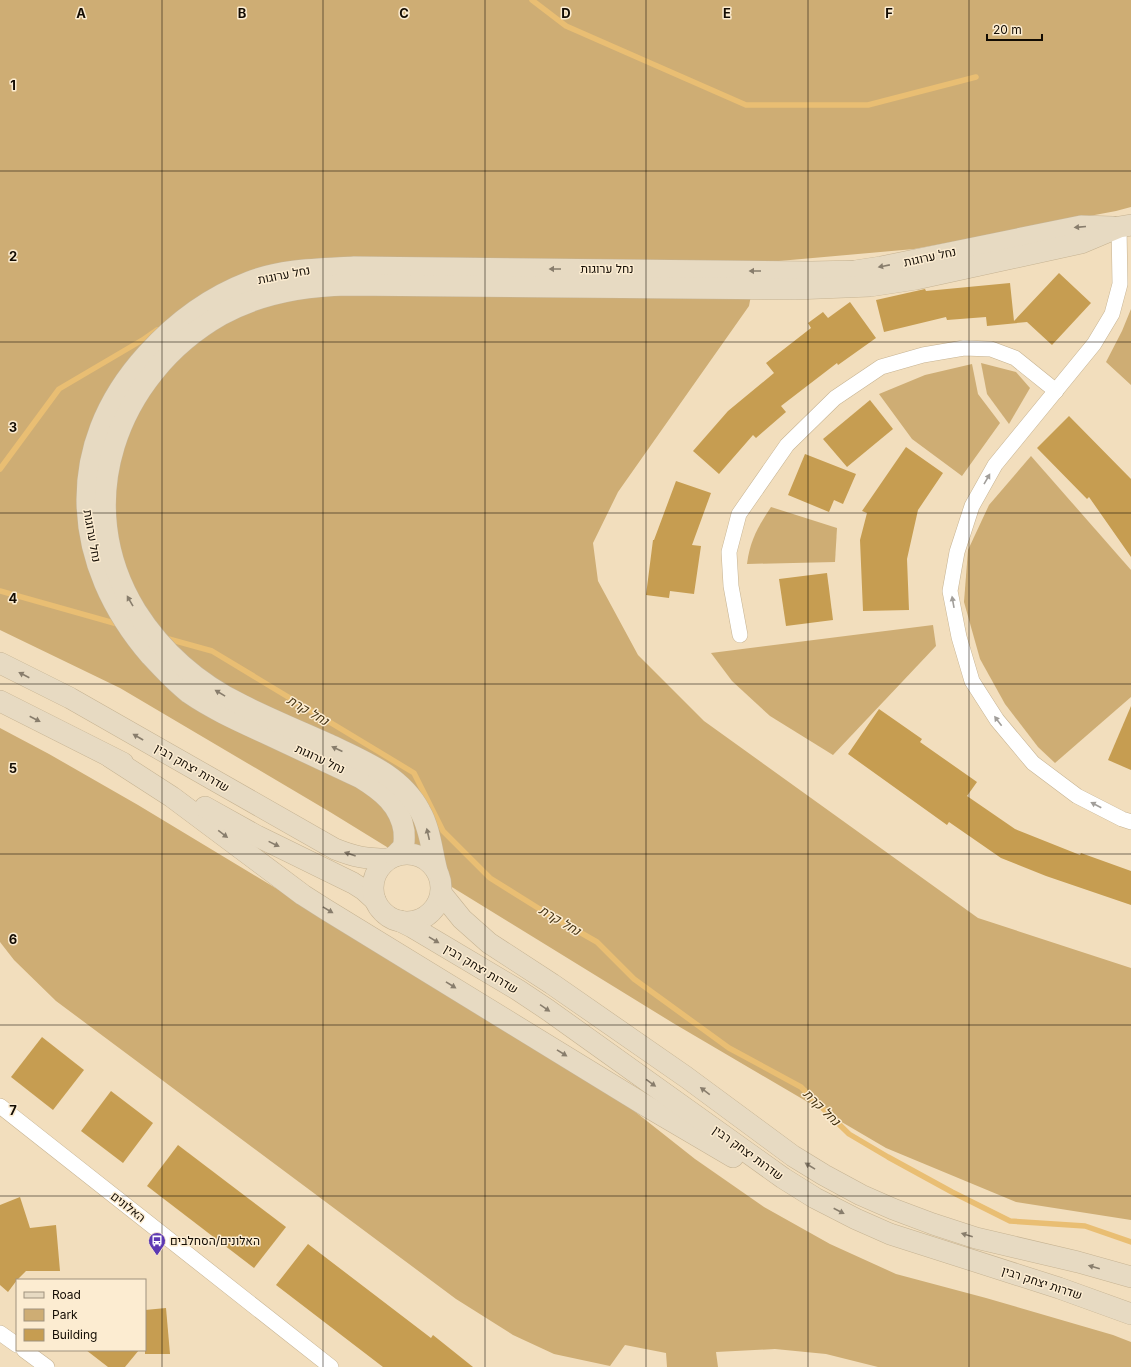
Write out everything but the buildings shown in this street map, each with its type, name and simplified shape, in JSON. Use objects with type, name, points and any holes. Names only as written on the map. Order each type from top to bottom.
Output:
[{"type":"main road","name":"נחל ערוגות","points":[[392,858],[403,847],[404,839],[401,819],[397,809],[389,799],[361,778],[239,721],[190,693],[170,676],[151,656],[120,616],[110,596],[99,570],[88,525],[86,500],[87,477],[100,428],[110,404],[124,382],[158,341],[196,310],[224,294],[250,282],[295,271],[354,267],[812,272],[855,271],[1081,226],[1125,226]]},
{"type":"main road","name":"נחל ערוגות","points":[[437,871],[421,811],[402,787],[391,777],[366,762],[243,706],[206,685],[161,644],[149,629],[126,592],[117,572],[110,549],[106,525],[105,492],[109,464],[122,423],[134,400],[156,368],[170,352],[204,326],[223,314],[263,297],[283,291],[321,285],[346,284],[795,289],[870,286],[916,280],[1081,243],[1125,226]]},
{"type":"main road","name":"שדרות יצחק רבין","points":[[0,663],[70,698],[335,849],[351,856],[366,859],[392,858]]},
{"type":"main road","points":[[0,701],[110,757],[257,836],[353,883],[375,900],[385,914],[400,921],[411,922],[422,919],[431,913],[438,904],[441,893],[441,882],[437,871],[421,856],[410,854],[399,855],[392,858],[380,867],[374,877],[373,889],[375,900]]},
{"type":"main road","points":[[110,757],[172,797],[303,895],[325,909],[675,1123],[761,1173],[815,1198]]},
{"type":"main road","name":"שדרות יצחק רבין","points":[[441,893],[462,919],[489,943],[552,984],[686,1077],[793,1156],[824,1175],[860,1195],[893,1210],[933,1224],[976,1238],[1078,1262],[1131,1278]]},
{"type":"main road","name":"שדרות יצחק רבין","points":[[400,921],[518,990],[577,1030],[783,1178],[815,1198],[890,1234],[1059,1288],[1131,1314]]},
{"type":"street","points":[[1125,226],[1120,284],[1112,314],[1094,344],[995,465],[972,506],[957,552],[950,590],[959,637],[972,681],[997,720],[1033,763],[1077,796],[1122,819],[1131,822]]},
{"type":"street","points":[[740,635],[731,586],[730,552],[739,514],[787,445],[835,398],[881,367],[923,355],[964,348],[991,349],[1015,358],[1056,391]]},
{"type":"street","name":"האלונים","points":[[0,1106],[331,1367]]},
{"type":"street","points":[[0,1333],[16,1344]]},
{"type":"street","points":[[25,1351],[47,1367]]},
{"type":"green space","points":[[0,0],[1131,0],[1131,207],[914,249],[757,263],[749,306],[618,492],[593,543],[598,581],[638,655],[704,721],[978,918],[1131,968],[1131,1220],[1016,1202],[886,1148],[673,1023],[330,812],[120,688],[0,630]]},
{"type":"green space","points":[[1131,309],[1131,385],[1106,362],[1122,331]]},
{"type":"green space","points":[[981,363],[1016,372],[1030,388],[1009,424],[987,394]]},
{"type":"green space","points":[[972,364],[978,394],[1000,423],[962,476],[912,439],[879,394],[925,375]]},
{"type":"green space","points":[[1031,456],[1131,570],[1131,697],[1055,763],[1038,747],[1005,704],[980,659],[964,602],[968,550],[989,505]]},
{"type":"green space","points":[[771,507],[837,528],[835,562],[747,564],[748,555],[755,534]]},
{"type":"green space","points":[[933,625],[936,646],[833,755],[770,716],[732,681],[711,653]]},
{"type":"green space","points":[[0,728],[138,805],[524,1038],[619,1099],[695,1159],[764,1207],[830,1244],[896,1274],[986,1298],[1113,1335],[1131,1342],[1131,1367],[878,1367],[826,1354],[775,1349],[716,1352],[718,1367],[667,1367],[666,1353],[625,1345],[610,1366],[554,1354],[513,1335],[456,1299],[56,1001],[14,960],[0,942]]},
{"type":"waterway","points":[[532,0],[566,26],[746,105],[868,105],[976,77]]},
{"type":"waterway","points":[[0,469],[59,389],[157,330]]},
{"type":"waterway","name":"נחל קרת","points":[[0,591],[121,625]]},
{"type":"waterway","name":"נחל קרת","points":[[165,638],[212,651],[414,773],[443,831],[490,878],[546,913],[597,942],[634,979],[729,1048],[801,1087],[849,1134],[952,1192],[1010,1221],[1085,1226],[1131,1242]]},
{"type":"place","name":"האלונים/הסחלבים","points":[[157,1256]]}]
